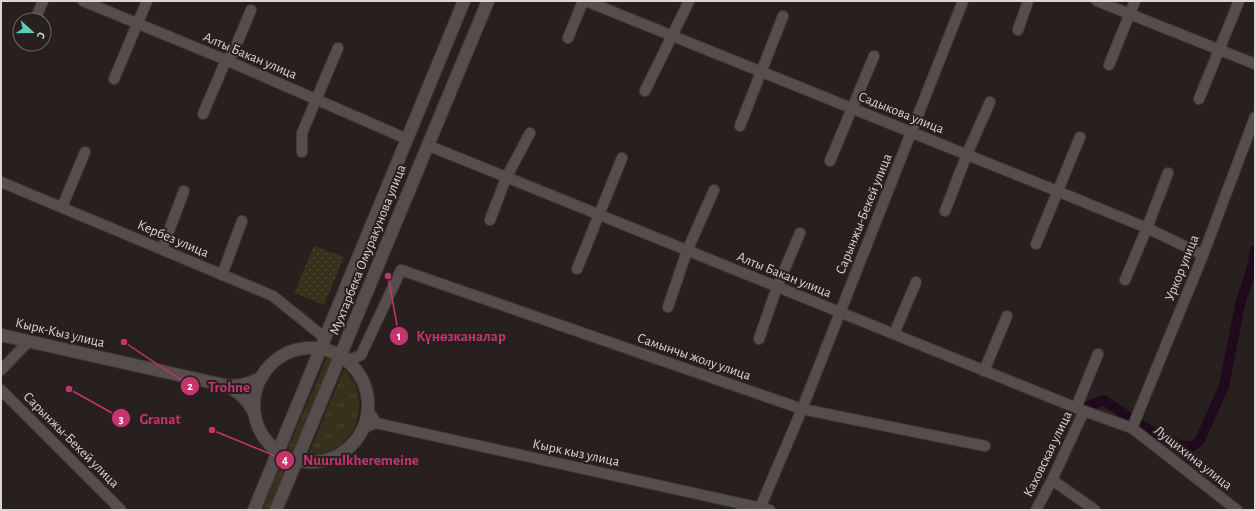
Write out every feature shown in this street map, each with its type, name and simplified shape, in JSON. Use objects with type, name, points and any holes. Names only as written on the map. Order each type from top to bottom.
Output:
[{"type":"main road","name":"Мухтарбека Омуракунова улица","points":[[254,510],[464,1]]},
{"type":"main road","name":"Мухтарбека Омуракунова улица","points":[[276,510],[488,1]]},
{"type":"main road","name":"Кырк-Кыз улица","points":[[1,335],[228,386],[242,386],[252,383],[262,377]]},
{"type":"main road","points":[[322,343],[340,356],[361,378],[367,398],[366,418],[360,432],[349,447],[330,458],[319,461],[308,462],[297,460],[278,451],[269,444],[262,435],[255,412],[254,403],[256,392],[262,377],[271,364],[289,352],[310,348],[322,343]]},
{"type":"main road","name":"Кырк-Кыз улица","points":[[228,386],[240,393],[255,412]]},
{"type":"street","points":[[38,12],[43,1]]},
{"type":"street","name":"Алты Бакан улица","points":[[83,1],[226,60],[407,139]]},
{"type":"street","points":[[114,79],[147,1]]},
{"type":"street","points":[[568,38],[583,1]]},
{"type":"street","name":"Садыкова улица","points":[[586,1],[1147,228],[1203,255]]},
{"type":"street","points":[[645,91],[689,1]]},
{"type":"street","name":"Сарынжы-Бекей улица","points":[[760,508],[802,409],[963,1]]},
{"type":"street","points":[[1018,30],[1028,1]]},
{"type":"street","points":[[1097,1],[1255,64]]},
{"type":"street","points":[[1109,65],[1135,1]]},
{"type":"street","points":[[1199,99],[1239,1]]},
{"type":"street","points":[[203,114],[226,60],[233,53],[251,10]]},
{"type":"street","points":[[740,126],[783,16]]},
{"type":"street","points":[[302,152],[302,133],[338,48]]},
{"type":"street","points":[[830,161],[874,56]]},
{"type":"street","points":[[945,211],[967,154],[990,102]]},
{"type":"street","name":"Уркор улица","points":[[1132,428],[1203,255],[1255,117]]},
{"type":"street","points":[[490,220],[506,178],[530,133]]},
{"type":"street","points":[[1036,244],[1080,136]]},
{"type":"street","name":"Алты Бакан улица","points":[[427,145],[984,371],[1132,428]]},
{"type":"street","points":[[62,207],[85,152]]},
{"type":"street","points":[[577,269],[622,158]]},
{"type":"street","points":[[1125,280],[1168,173]]},
{"type":"street","name":"Кербез улица","points":[[1,182],[273,296],[322,343]]},
{"type":"street","points":[[162,249],[184,190]]},
{"type":"street","points":[[668,307],[687,251],[714,190]]},
{"type":"street","points":[[222,274],[242,222]]},
{"type":"street","points":[[759,339],[777,287],[800,233]]},
{"type":"street","name":"Самынчы жолу улица","points":[[340,356],[352,359],[361,356],[400,270],[802,409],[985,446]]},
{"type":"street","points":[[894,334],[916,282]]},
{"type":"street","points":[[984,371],[1007,316]]},
{"type":"street","points":[[1,370],[28,342]]},
{"type":"street","name":"Каховская улица","points":[[1036,510],[1052,480],[1080,409],[1098,354]]},
{"type":"street","name":"Сарынжы-Бекей улица","points":[[1,390],[121,510]]},
{"type":"street","points":[[360,432],[366,427],[376,423],[367,408]]},
{"type":"street","name":"Кырк кыз улица","points":[[376,423],[770,510]]},
{"type":"street","name":"Лущихина улица","points":[[1132,428],[1238,510]]},
{"type":"street","points":[[1052,480],[1095,510]]},
{"type":"street","points":[[741,510],[760,508]]},
{"type":"green space","points":[[314,246],[344,257],[324,305],[294,293]]},
{"type":"green space","points":[[327,357],[333,360],[294,452],[291,452],[288,448]]},
{"type":"green space","points":[[344,369],[354,382],[357,391],[359,400],[358,418],[350,435],[335,448],[319,454],[308,455]]},
{"type":"green space","points":[[283,466],[288,469],[272,510],[262,510],[278,469]]},
{"type":"waterway","points":[[1139,424],[1181,446],[1193,446],[1200,440],[1224,386],[1240,305],[1252,267],[1255,250]]},
{"type":"waterway","points":[[1083,408],[1104,400],[1129,417]]},
{"type":"place","name":"Күнөзканалар","points":[[388,276]]},
{"type":"place","name":"Trohne","points":[[124,342]]},
{"type":"place","name":"Granat","points":[[69,389]]},
{"type":"place","name":"Nuurulkheremeine","points":[[212,430]]}]
